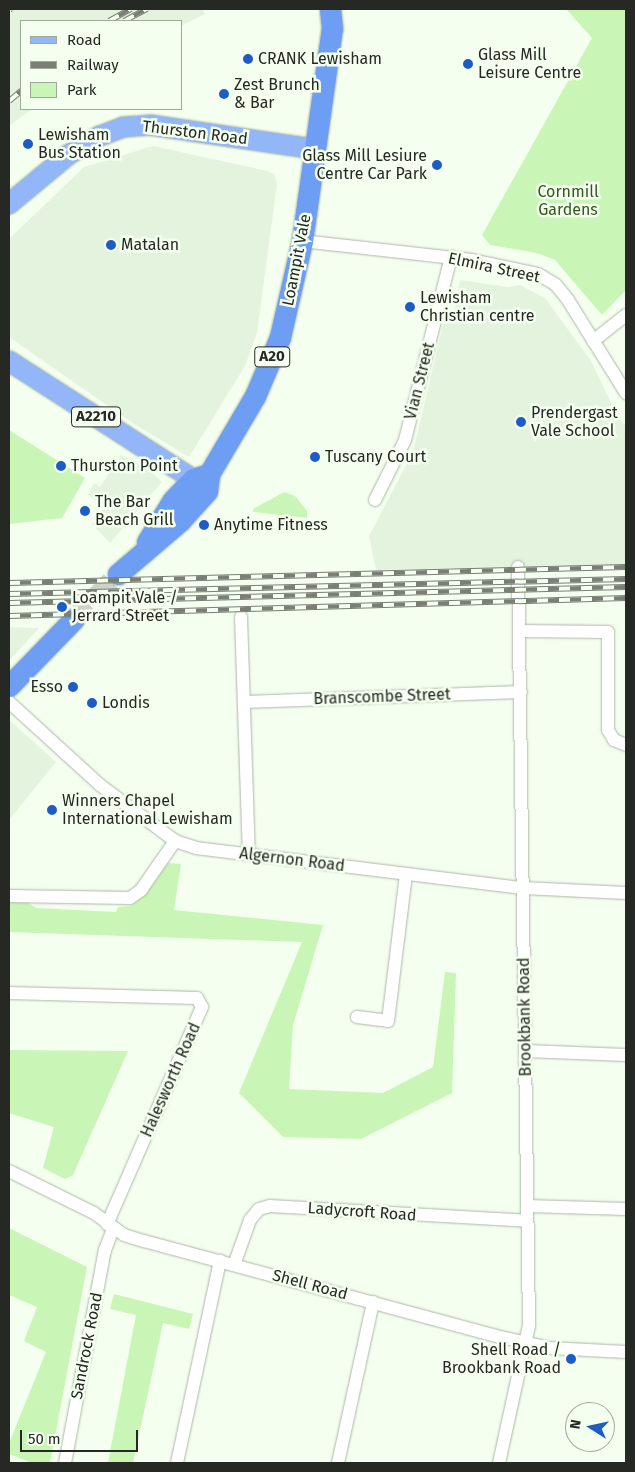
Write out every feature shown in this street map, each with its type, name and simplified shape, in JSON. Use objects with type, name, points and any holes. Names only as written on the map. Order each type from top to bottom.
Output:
[{"type":"highway","name":"Loampit Vale","points":[[118,574],[142,551],[180,521],[207,491],[201,477],[251,404],[268,366],[289,309],[302,241],[331,18],[347,9]]},
{"type":"highway","points":[[9,686],[74,619]]},
{"type":"main road","name":"Thurston Road","points":[[9,204],[68,154],[100,136],[123,126],[150,125],[315,149]]},
{"type":"main road","name":"A2210","points":[[9,361],[201,477]]},
{"type":"street","name":"Elmira Street","points":[[302,241],[451,257],[538,274],[556,285],[568,300],[626,393]]},
{"type":"street","name":"Vian Street","points":[[375,500],[405,440],[451,257]]},
{"type":"street","points":[[593,341],[626,315]]},
{"type":"street","name":"Brookbank Road","points":[[500,1463],[529,1325],[518,567]]},
{"type":"street","points":[[241,617],[249,855]]},
{"type":"street","points":[[519,632],[608,632],[608,730],[614,740],[626,745]]},
{"type":"street","name":"Branscombe Street","points":[[244,702],[521,692]]},
{"type":"street","name":"Algernon Road","points":[[9,702],[100,786],[174,841],[196,848],[523,888],[626,893]]},
{"type":"street","points":[[9,896],[130,898],[141,890],[174,841]]},
{"type":"street","points":[[357,1017],[388,1021],[406,875]]},
{"type":"street","name":"Halesworth Road","points":[[9,993],[197,998],[202,1007],[110,1227]]},
{"type":"street","points":[[526,1051],[626,1055]]},
{"type":"street","name":"Shell Road","points":[[9,1171],[94,1213],[110,1227],[144,1241],[525,1343],[549,1348],[626,1352]]},
{"type":"street","name":"Ladycroft Road","points":[[234,1264],[250,1220],[259,1209],[270,1206],[528,1221]]},
{"type":"street","points":[[528,1206],[626,1209]]},
{"type":"street","name":"Sandrock Road","points":[[65,1463],[110,1227]]},
{"type":"street","points":[[177,1463],[220,1261]]},
{"type":"street","points":[[338,1463],[373,1302]]},
{"type":"shaded area","points":[[9,9],[202,9],[205,14],[182,26],[182,20],[20,20],[20,110],[31,110],[9,126]]},
{"type":"shaded area","points":[[153,146],[267,171],[274,174],[277,184],[257,333],[245,366],[189,457],[131,422],[9,337],[9,239],[84,167]]},
{"type":"shaded area","name":"Prendergast Vale School","points":[[460,280],[508,287],[520,285],[545,298],[591,361],[619,419],[626,426],[626,565],[376,570],[369,536],[413,452],[445,316],[450,317],[455,308]]},
{"type":"shaded area","points":[[121,455],[146,467],[162,482],[110,543],[92,524],[101,516],[104,506],[88,495],[94,483],[100,487]]},
{"type":"shaded area","points":[[9,627],[39,628],[9,661]]},
{"type":"shaded area","points":[[9,720],[56,762],[9,820]]},
{"type":"green space","name":"Cornmill Gardens","points":[[566,9],[626,9],[626,290],[602,315],[555,260],[537,253],[490,245],[482,235],[592,38]]},
{"type":"green space","points":[[9,430],[85,478],[62,518],[9,524]]},
{"type":"green space","points":[[284,492],[295,496],[307,511],[307,518],[253,512],[253,509]]},
{"type":"green space","points":[[168,863],[181,864],[174,910],[323,925],[293,1025],[289,1089],[383,1093],[433,1067],[445,972],[456,973],[452,1093],[361,1139],[283,1137],[239,1093],[302,942],[9,932],[9,900],[29,903],[36,908],[116,912],[118,907],[130,906],[144,896]]},
{"type":"green space","points":[[9,1050],[128,1051],[73,1175],[65,1179],[43,1168],[54,1127],[9,1113]]},
{"type":"green space","points":[[9,1228],[87,1267],[50,1463],[32,1463],[9,1454],[9,1443],[46,1352],[24,1341],[37,1307],[9,1295]]},
{"type":"green space","points":[[114,1294],[193,1314],[189,1329],[163,1323],[133,1463],[108,1463],[136,1315],[110,1309]]},
{"type":"tunnel","points":[[74,619],[118,574]]},
{"type":"railway","points":[[111,20],[131,9]]},
{"type":"railway","points":[[126,20],[147,9]]},
{"type":"railway","points":[[9,101],[20,92]]},
{"type":"railway","points":[[9,583],[626,567]]},
{"type":"railway","points":[[9,594],[626,579]]},
{"type":"railway","points":[[9,603],[626,587]]},
{"type":"railway","points":[[9,616],[626,598]]},
{"type":"place","name":"CRANK Lewisham","points":[[248,59]]},
{"type":"place","name":"Glass Mill Leisure Centre","points":[[468,64]]},
{"type":"place","name":"Zest Brunch & Bar","points":[[224,94]]},
{"type":"place","name":"Lewisham Bus Station","points":[[28,144]]},
{"type":"place","name":"Glass Mill Lesiure Centre Car Park","points":[[437,165]]},
{"type":"place","name":"Matalan","points":[[111,245]]},
{"type":"place","name":"Lewisham Christian centre","points":[[410,307]]},
{"type":"place","name":"Prendergast Vale School","points":[[521,422]]},
{"type":"place","name":"Tuscany Court","points":[[315,457]]},
{"type":"place","name":"Thurston Point","points":[[61,466]]},
{"type":"place","name":"The Bar Beach Grill","points":[[85,511]]},
{"type":"place","name":"Anytime Fitness","points":[[204,525]]},
{"type":"place","name":"Loampit Vale / Jerrard Street","points":[[62,607]]},
{"type":"place","name":"Esso","points":[[73,687]]},
{"type":"place","name":"Londis","points":[[92,703]]},
{"type":"place","name":"Winners Chapel International Lewisham","points":[[52,810]]},
{"type":"place","name":"Shell Road / Brookbank Road","points":[[571,1359]]}]
